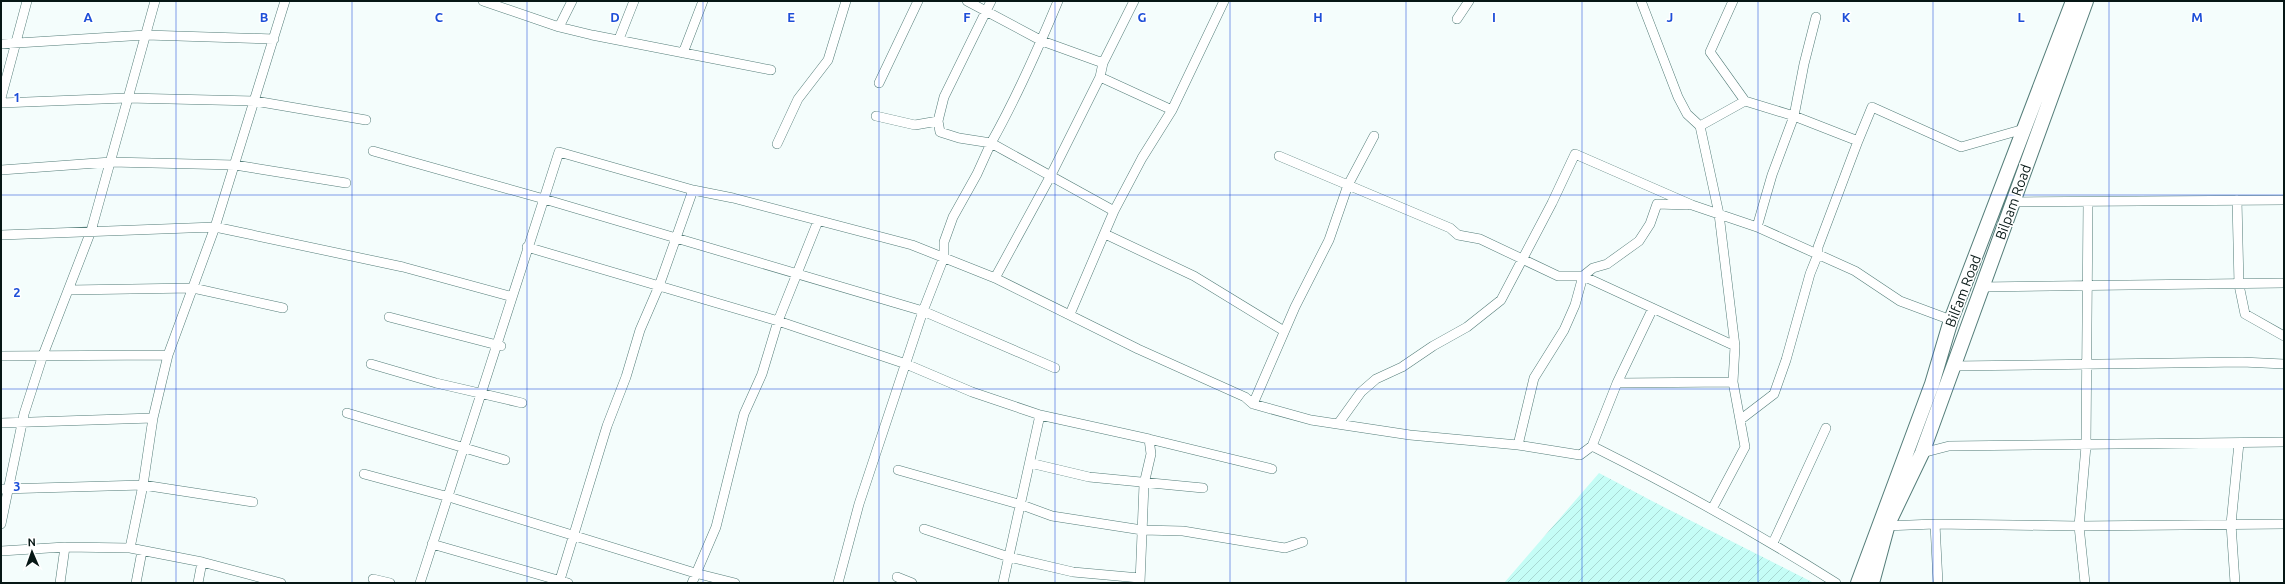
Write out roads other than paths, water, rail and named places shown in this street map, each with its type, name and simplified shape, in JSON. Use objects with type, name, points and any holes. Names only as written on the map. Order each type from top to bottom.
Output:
[{"type":"main road","name":"Bilfam Road","points":[[1858,583],[1884,526],[1932,384],[1951,320],[2073,1]]},
{"type":"main road","name":"Bilpam Road","points":[[1872,583],[1884,526],[1922,453],[2086,1]]},
{"type":"street","points":[[1,98],[27,1]]},
{"type":"street","points":[[1,524],[4,489],[21,423],[43,355],[91,231],[155,1]]},
{"type":"street","points":[[130,548],[143,485],[153,418],[168,355],[215,227],[255,102],[285,1]]},
{"type":"street","points":[[483,1],[559,27],[771,70]]},
{"type":"street","points":[[559,27],[572,1]]},
{"type":"street","points":[[619,39],[634,1]]},
{"type":"street","points":[[683,53],[703,1]]},
{"type":"street","points":[[777,144],[798,99],[828,60],[836,38],[846,1]]},
{"type":"street","points":[[879,82],[918,1]]},
{"type":"street","points":[[967,1],[1042,41],[1103,63]]},
{"type":"street","points":[[991,1],[944,96],[938,121],[940,132],[959,138],[991,143],[1050,177],[1114,211]]},
{"type":"street","points":[[838,583],[859,504],[923,311],[944,257],[944,242],[953,218],[977,174],[991,143],[1008,114],[1042,41],[1058,1]]},
{"type":"street","points":[[995,278],[1050,177],[1100,77],[1103,63],[1134,1]]},
{"type":"street","points":[[1070,314],[1114,211],[1142,158],[1172,110],[1224,1]]},
{"type":"street","points":[[1457,19],[1469,1]]},
{"type":"street","points":[[1641,1],[1678,97],[1687,114],[1700,126],[1719,214],[1735,346],[1733,382],[1745,447],[1712,509]]},
{"type":"street","points":[[1733,1],[1710,52],[1746,101],[1794,116],[1858,141]]},
{"type":"street","points":[[1756,227],[1772,175],[1794,116],[1804,64],[1816,17]]},
{"type":"street","points":[[1,44],[146,35],[274,39]]},
{"type":"street","points":[[1100,77],[1172,110]]},
{"type":"street","points":[[1,103],[127,98],[255,102],[366,120]]},
{"type":"street","points":[[1700,126],[1746,101]]},
{"type":"street","points":[[1740,420],[1774,394],[1786,360],[1810,274],[1818,254],[1818,247],[1872,107],[1961,147],[2024,129]]},
{"type":"street","points":[[876,116],[915,125],[938,121]]},
{"type":"street","points":[[1253,404],[1284,331],[1329,240],[1348,186],[1374,136]]},
{"type":"street","points":[[373,151],[544,199],[923,311],[1056,368]]},
{"type":"street","points":[[420,583],[449,496],[527,247],[559,152],[693,190],[733,198],[912,245],[995,278],[1138,349],[1245,397],[1253,404],[1311,420],[1410,435],[1518,445],[1580,455],[1592,446],[1617,383],[1652,310]]},
{"type":"street","points":[[1338,424],[1361,392],[1376,380],[1402,367],[1433,346],[1467,327],[1501,300],[1552,203],[1575,154],[1692,205],[1756,227],[1818,254],[1855,271],[1900,301],[1951,320]]},
{"type":"street","points":[[1279,156],[1450,228],[1458,235],[1480,240],[1558,276],[1583,276],[1652,310],[1735,346]]},
{"type":"street","points":[[1,170],[111,162],[235,165],[346,183]]},
{"type":"street","points":[[432,544],[562,582],[607,426],[626,377],[640,330],[659,286],[693,190]]},
{"type":"street","points":[[2237,200],[2239,285],[2246,314],[2284,336]]},
{"type":"street","points":[[2012,202],[2284,200]]},
{"type":"street","points":[[2085,583],[2079,526],[2086,446],[2088,366],[2088,202]]},
{"type":"street","points":[[1518,445],[1534,378],[1564,330],[1583,276],[1592,268],[1607,264],[1639,241],[1650,224],[1657,204],[1692,205]]},
{"type":"street","points":[[692,583],[716,527],[744,414],[762,374],[778,322],[796,273],[818,221]]},
{"type":"street","points":[[1,235],[215,227],[403,267],[509,296]]},
{"type":"street","points":[[1105,234],[1194,276],[1284,331]]},
{"type":"street","points":[[527,247],[778,322],[906,364],[972,392],[1040,415],[1149,439],[1272,469]]},
{"type":"street","points":[[1981,287],[2088,287],[2284,283]]},
{"type":"street","points":[[69,290],[192,288],[283,308]]},
{"type":"street","points":[[389,317],[501,346]]},
{"type":"street","points":[[1,356],[168,355]]},
{"type":"street","points":[[1953,366],[2088,366],[2242,362],[2284,364]]},
{"type":"street","points":[[371,364],[436,383],[522,403]]},
{"type":"street","points":[[1617,383],[1733,382]]},
{"type":"street","points":[[347,413],[505,460]]},
{"type":"street","points":[[1003,583],[1022,505],[1040,415]]},
{"type":"street","points":[[1,423],[153,418]]},
{"type":"street","points":[[1773,543],[1826,428]]},
{"type":"street","points":[[924,529],[1009,557],[1073,572],[1140,580],[1144,484],[1151,454],[1149,439]]},
{"type":"street","points":[[1922,453],[1949,446],[2086,446],[2284,442]]},
{"type":"street","points":[[2235,583],[2231,524],[2239,443]]},
{"type":"street","points":[[1592,446],[1773,543],[1836,583]]},
{"type":"street","points":[[1030,463],[1089,477],[1144,484],[1203,488]]},
{"type":"street","points":[[898,470],[1022,505],[1052,516],[1142,530],[1183,531],[1285,548],[1304,542]]},
{"type":"street","points":[[364,474],[449,496],[575,534],[695,573],[735,583]]},
{"type":"street","points":[[4,489],[143,485],[253,502]]},
{"type":"street","points":[[1935,524],[1938,583]]},
{"type":"street","points":[[1884,526],[1935,524],[2079,526],[2284,524]]},
{"type":"street","points":[[60,583],[65,547]]},
{"type":"street","points":[[1,551],[65,547],[130,548],[202,562],[281,583]]},
{"type":"street","points":[[136,583],[142,551]]},
{"type":"street","points":[[198,583],[202,562]]},
{"type":"street","points":[[897,577],[912,583]]},
{"type":"street","points":[[373,579],[390,583]]}]
